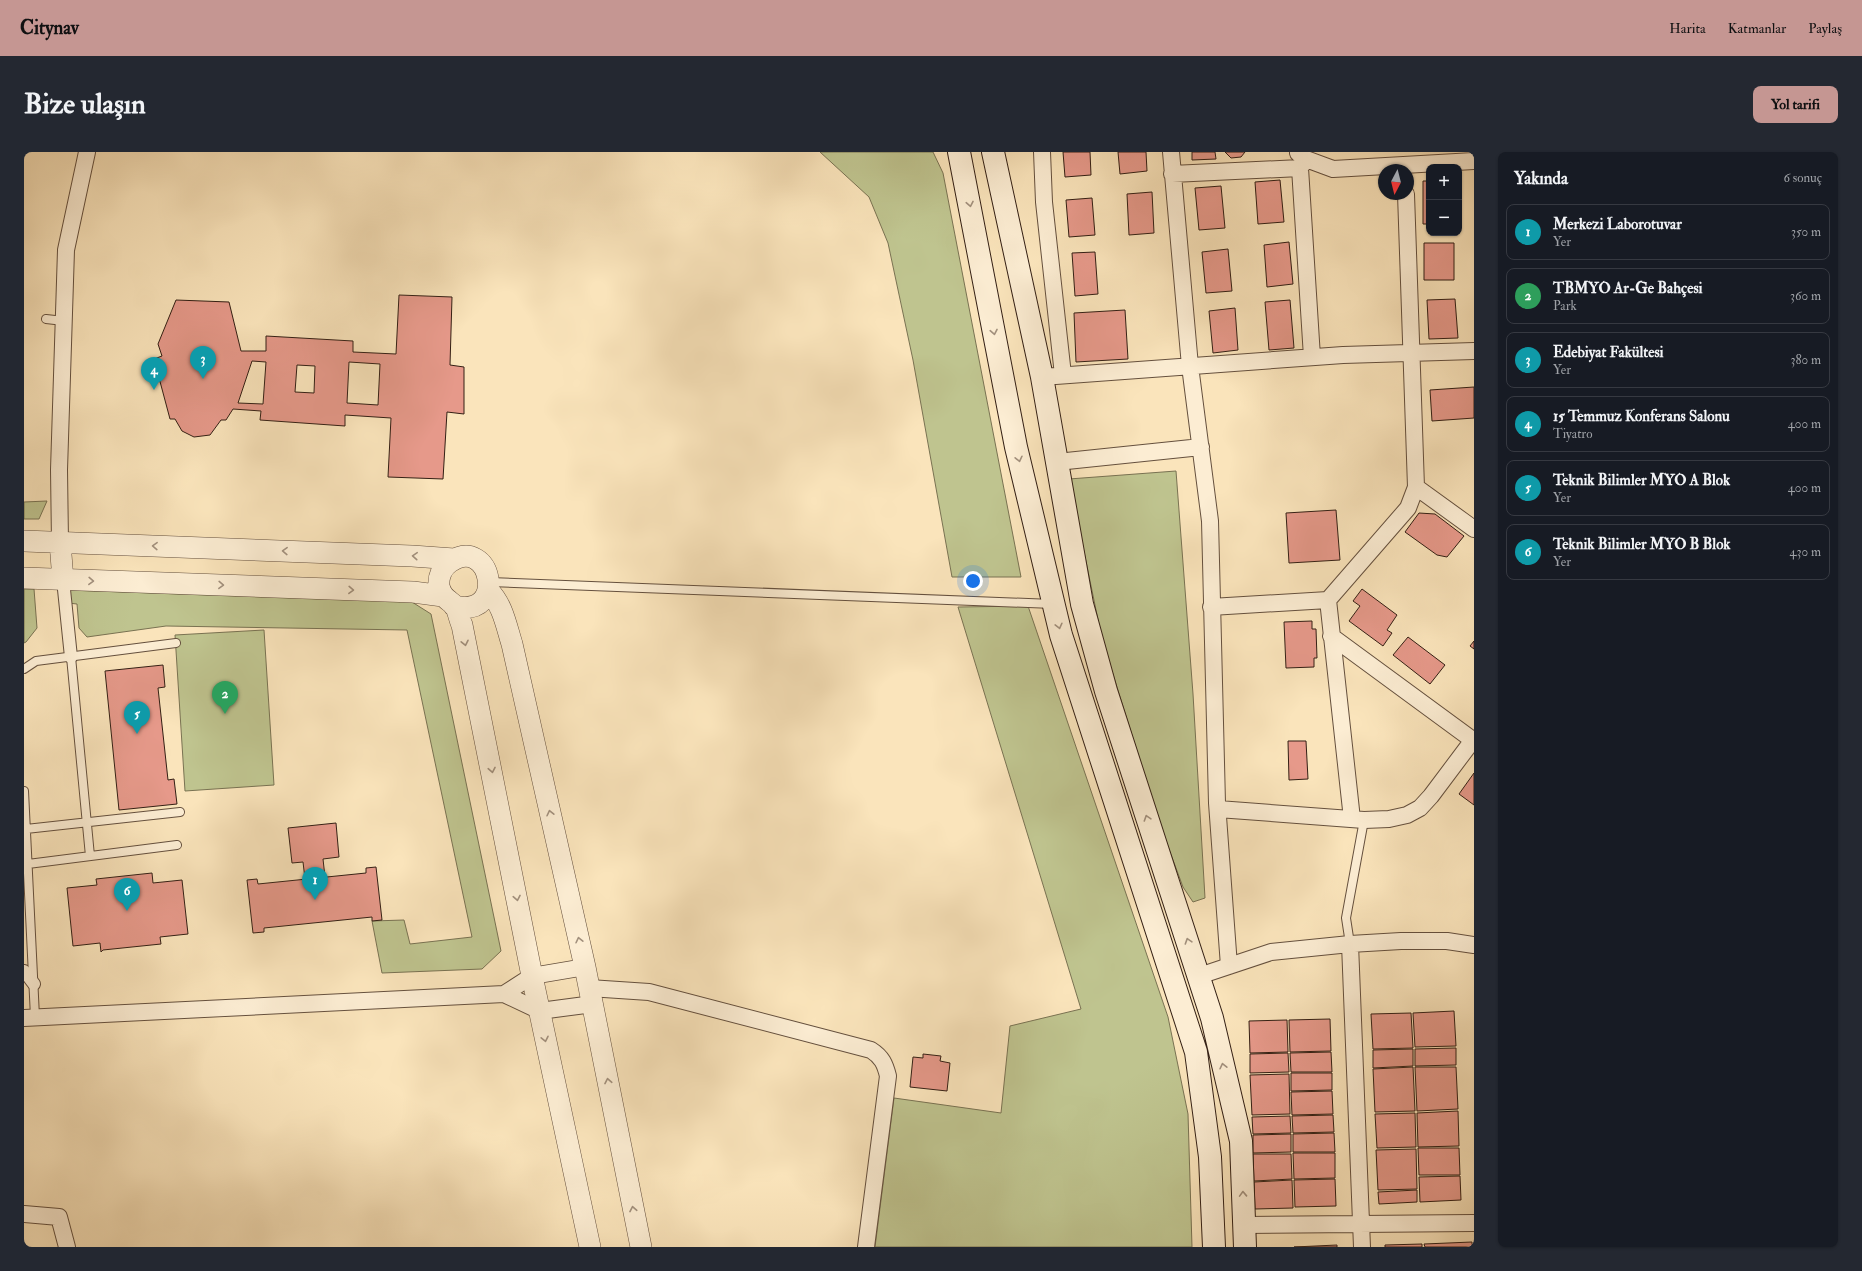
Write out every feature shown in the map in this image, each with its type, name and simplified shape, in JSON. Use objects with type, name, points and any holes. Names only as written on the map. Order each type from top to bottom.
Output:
[{"type":"main road","points":[[951,152],[965,179]]},
{"type":"main road","points":[[959,152],[1016,448],[1061,635],[1196,1052],[1210,1157],[1214,1247]]},
{"type":"main road","points":[[993,152],[1042,377],[1082,604],[1106,691],[1212,1018],[1240,1140],[1245,1247]]},
{"type":"street","points":[[70,656],[60,542],[59,470],[66,250],[87,152]]},
{"type":"street","points":[[1042,152],[1044,202],[1063,376]]},
{"type":"street","points":[[1171,152],[1190,366],[1210,521],[1211,607],[1218,809],[1229,966]]},
{"type":"street","points":[[1172,174],[1301,160],[1333,170],[1405,162],[1474,161]]},
{"type":"street","points":[[1301,160],[1312,357]]},
{"type":"street","points":[[1211,607],[1328,600],[1408,508],[1416,487],[1406,200]]},
{"type":"street","points":[[1042,377],[1312,357],[1474,351]]},
{"type":"street","points":[[1057,462],[1201,447]]},
{"type":"street","points":[[1416,487],[1474,528]]},
{"type":"street","points":[[24,541],[412,556],[454,559],[462,557],[478,561],[484,566],[488,574],[489,586],[502,609],[512,644],[591,996],[641,1247]]},
{"type":"street","points":[[454,559],[447,564],[440,574],[440,587],[462,625],[532,976],[590,1247]]},
{"type":"street","points":[[24,578],[412,592],[449,601],[462,608],[471,607],[482,600],[489,586]]},
{"type":"street","points":[[1328,600],[1331,636],[1358,819]]},
{"type":"street","points":[[1218,809],[1358,819],[1389,819],[1407,815],[1420,808],[1431,796],[1473,740],[1331,636]]},
{"type":"street","points":[[1199,976],[1271,952],[1350,944],[1447,941],[1474,945]]},
{"type":"street","points":[[1350,944],[1362,1247]]},
{"type":"street","points":[[504,994],[532,976],[585,968]]},
{"type":"street","points":[[24,971],[34,984]]},
{"type":"street","points":[[30,1018],[504,994],[540,1011],[591,996],[649,992],[871,1050],[885,1063],[888,1076],[866,1247]]},
{"type":"street","points":[[24,1214],[59,1217],[67,1247]]},
{"type":"street","points":[[1244,1225],[1474,1223]]},
{"type":"lane","points":[[46,319],[64,321]]},
{"type":"lane","points":[[489,586],[1053,604]]},
{"type":"lane","points":[[24,669],[36,661],[176,643]]},
{"type":"lane","points":[[70,656],[90,856]]},
{"type":"lane","points":[[24,791],[34,984],[30,1018]]},
{"type":"lane","points":[[26,829],[180,812]]},
{"type":"lane","points":[[1350,944],[1346,918],[1358,819]]},
{"type":"lane","points":[[28,864],[177,845]]},
{"type":"green space","points":[[820,152],[933,152],[943,173],[1021,577],[952,577],[913,360],[888,243],[869,197]]},
{"type":"green space","points":[[1176,471],[1193,694],[1205,898],[1193,902],[1183,887],[1160,825],[1102,639],[1069,479]]},
{"type":"green space","points":[[47,501],[39,519],[24,519],[24,502]]},
{"type":"green space","points":[[24,589],[34,589],[37,628],[24,643]]},
{"type":"green space","points":[[68,590],[412,602],[431,614],[501,951],[482,969],[382,973],[372,921],[404,920],[410,944],[472,937],[407,630],[166,626],[87,637],[79,628],[77,604],[68,603]]},
{"type":"green space","points":[[1028,606],[1168,1017],[1188,1114],[1192,1247],[875,1247],[894,1098],[1001,1113],[1010,1026],[1081,1009],[958,607]]},
{"type":"green space","points":[[264,630],[274,785],[185,791],[175,635]]},
{"type":"building","points":[[1063,152],[1090,152],[1091,175],[1065,177]]},
{"type":"building","points":[[1118,152],[1146,152],[1147,171],[1120,174]]},
{"type":"building","points":[[1192,152],[1215,152],[1216,159],[1192,160]]},
{"type":"building","points":[[1225,152],[1245,152],[1241,157],[1231,158]]},
{"type":"building","points":[[1280,180],[1284,222],[1258,224],[1255,182]]},
{"type":"building","points":[[1423,181],[1426,181],[1426,224],[1423,224]]},
{"type":"building","points":[[1221,186],[1225,228],[1199,230],[1195,188]]},
{"type":"building","points":[[1152,192],[1154,233],[1129,235],[1127,194]]},
{"type":"building","points":[[1092,198],[1095,235],[1069,237],[1066,200]]},
{"type":"building","points":[[1289,242],[1293,284],[1267,287],[1264,245]]},
{"type":"building","points":[[1424,243],[1454,243],[1454,280],[1424,280]]},
{"type":"building","points":[[1228,249],[1232,291],[1206,293],[1202,252]]},
{"type":"building","points":[[1095,252],[1098,294],[1075,296],[1072,253]]},
{"type":"building","points":[[399,295],[452,297],[450,365],[464,367],[464,414],[447,412],[443,479],[388,477],[391,418],[345,415],[345,426],[260,420],[261,411],[233,409],[226,420],[221,420],[210,435],[194,437],[182,431],[175,419],[170,419],[154,359],[162,356],[158,344],[176,300],[229,302],[241,351],[266,351],[266,336],[353,341],[353,352],[396,354]],"holes":[[[252,361],[266,362],[263,404],[238,403]],[[349,362],[380,364],[378,405],[347,403]],[[297,365],[315,366],[314,393],[295,392]]]},
{"type":"building","points":[[1455,299],[1458,338],[1429,339],[1427,300]]},
{"type":"building","points":[[1290,300],[1294,348],[1269,350],[1265,302]]},
{"type":"building","points":[[1235,308],[1238,350],[1213,353],[1209,311]]},
{"type":"building","points":[[1125,310],[1128,359],[1076,362],[1074,313]]},
{"type":"building","points":[[1474,387],[1474,418],[1432,421],[1430,390]]},
{"type":"building","points":[[1336,510],[1340,560],[1289,563],[1286,513]]},
{"type":"building","points":[[1419,513],[1435,514],[1464,536],[1447,557],[1437,555],[1405,532]]},
{"type":"building","points":[[1362,589],[1397,615],[1387,630],[1392,633],[1383,646],[1349,621],[1360,606],[1353,601]]},
{"type":"building","points":[[1312,621],[1312,629],[1316,629],[1317,658],[1314,658],[1314,667],[1286,668],[1284,622]]},
{"type":"building","points":[[1408,637],[1445,665],[1430,684],[1393,655]]},
{"type":"building","points":[[1474,641],[1474,649],[1470,646]]},
{"type":"building","points":[[163,665],[165,687],[158,688],[168,780],[174,779],[177,804],[119,810],[105,671]]},
{"type":"building","points":[[1288,741],[1306,741],[1308,779],[1289,780]]},
{"type":"building","points":[[1474,773],[1474,805],[1459,794]]},
{"type":"building","points":[[336,823],[339,857],[323,859],[325,877],[305,879],[303,862],[292,863],[288,828]]},
{"type":"building","points":[[376,867],[382,920],[372,921],[372,917],[264,928],[264,932],[253,933],[247,880],[257,879],[258,884],[366,873],[366,868]]},
{"type":"building","points":[[152,873],[153,883],[182,880],[188,934],[160,937],[161,944],[103,950],[101,952],[100,943],[73,946],[67,888],[97,885],[96,879]]},
{"type":"building","points":[[1454,1011],[1456,1046],[1415,1047],[1413,1013]]},
{"type":"building","points":[[1411,1013],[1413,1048],[1373,1049],[1371,1014]]},
{"type":"building","points":[[1330,1019],[1331,1051],[1290,1052],[1289,1020]]},
{"type":"building","points":[[1287,1020],[1288,1052],[1250,1053],[1249,1021]]},
{"type":"building","points":[[1456,1048],[1456,1065],[1415,1066],[1415,1049]]},
{"type":"building","points":[[1413,1049],[1413,1066],[1373,1068],[1373,1050]]},
{"type":"building","points":[[1331,1052],[1332,1072],[1291,1072],[1290,1053]]},
{"type":"building","points":[[1288,1053],[1289,1072],[1250,1073],[1250,1054]]},
{"type":"building","points":[[923,1054],[941,1056],[940,1061],[950,1063],[947,1091],[910,1087],[913,1057],[923,1058]]},
{"type":"building","points":[[1413,1067],[1415,1111],[1375,1112],[1373,1069]]},
{"type":"building","points":[[1415,1067],[1456,1067],[1458,1109],[1417,1111]]},
{"type":"building","points":[[1291,1073],[1332,1073],[1332,1090],[1291,1091]]},
{"type":"building","points":[[1289,1074],[1290,1114],[1252,1115],[1250,1075]]},
{"type":"building","points":[[1332,1091],[1333,1114],[1292,1115],[1291,1092]]},
{"type":"building","points":[[1458,1111],[1459,1146],[1418,1147],[1417,1113]]},
{"type":"building","points":[[1415,1113],[1416,1147],[1377,1148],[1375,1114]]},
{"type":"building","points":[[1333,1115],[1334,1132],[1293,1133],[1292,1116]]},
{"type":"building","points":[[1290,1116],[1291,1133],[1253,1134],[1252,1117]]},
{"type":"building","points":[[1334,1133],[1335,1152],[1293,1152],[1293,1134]]},
{"type":"building","points":[[1291,1134],[1291,1152],[1253,1153],[1253,1135]]},
{"type":"building","points":[[1418,1148],[1459,1148],[1460,1175],[1419,1175]]},
{"type":"building","points":[[1416,1149],[1417,1189],[1378,1190],[1376,1150]]},
{"type":"building","points":[[1293,1153],[1335,1153],[1335,1178],[1294,1179]]},
{"type":"building","points":[[1253,1154],[1291,1154],[1292,1179],[1254,1181]]},
{"type":"building","points":[[1460,1176],[1461,1200],[1420,1202],[1419,1177]]},
{"type":"building","points":[[1335,1179],[1336,1206],[1295,1207],[1294,1180]]},
{"type":"building","points":[[1292,1180],[1293,1208],[1255,1209],[1254,1182]]},
{"type":"building","points":[[1417,1190],[1417,1202],[1379,1204],[1378,1192]]},
{"type":"building","points":[[1472,1242],[1472,1247],[1425,1247],[1424,1244]]},
{"type":"building","points":[[1422,1244],[1422,1247],[1385,1247],[1385,1245]]},
{"type":"building","points":[[1337,1245],[1337,1247],[1294,1247]]},
{"type":"place","name":"Edebiyat Fakültesi","points":[[203,379]]},
{"type":"place","name":"15 Temmuz Konferans Salonu","points":[[154,390]]},
{"type":"place","name":"TBMYO Ar-Ge Bahçesi","points":[[225,714]]},
{"type":"place","name":"Teknik Bilimler MYO A Blok","points":[[137,734]]},
{"type":"place","name":"Merkezi Laborotuvar","points":[[315,900]]},
{"type":"place","name":"Teknik Bilimler MYO B Blok","points":[[127,911]]}]
